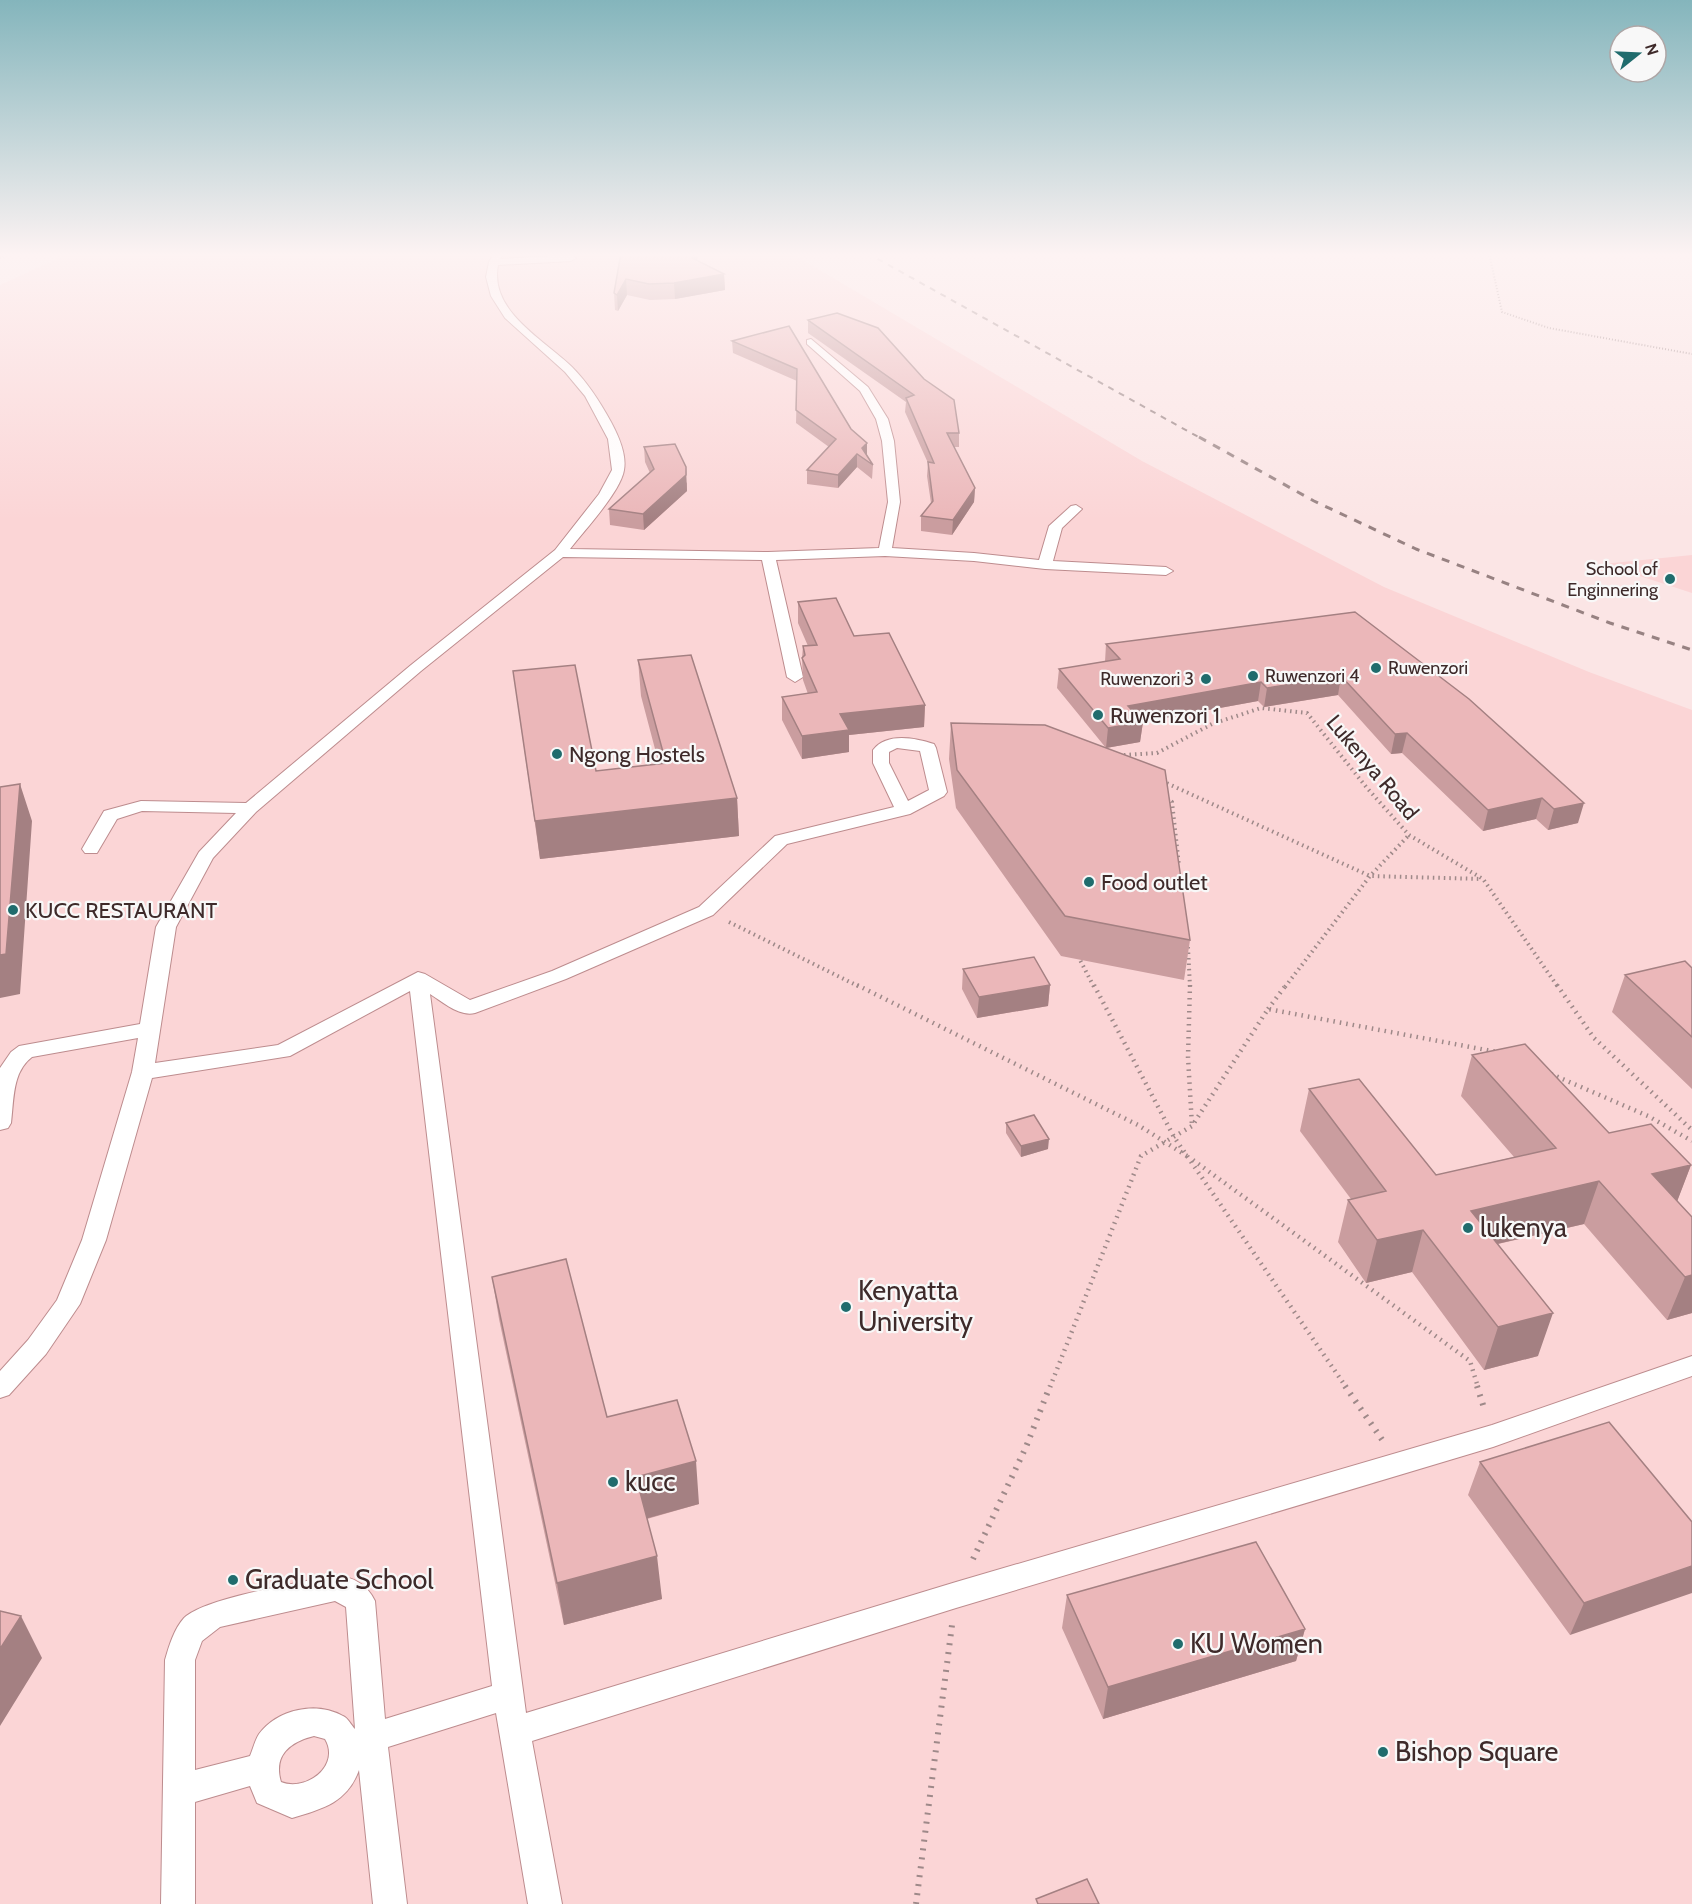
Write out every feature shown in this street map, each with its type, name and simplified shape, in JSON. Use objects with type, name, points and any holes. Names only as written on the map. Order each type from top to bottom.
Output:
[{"type":"lane","points":[[0,1388],[37,1347],[68,1304],[94,1240],[143,1072],[166,927],[205,856],[250,808],[416,668],[560,553],[605,495],[618,470],[614,439],[590,395],[569,370],[538,342]]},
{"type":"lane","points":[[811,342],[864,389],[882,419],[888,441],[894,502],[885,552]]},
{"type":"lane","points":[[1045,565],[1056,526],[1076,509]]},
{"type":"lane","points":[[560,553],[768,556],[885,552],[974,557],[1045,565],[1166,571]]},
{"type":"lane","points":[[768,556],[795,677]]},
{"type":"lane","points":[[91,849],[110,815],[141,806],[250,808]]},
{"type":"lane","points":[[418,978],[468,1008],[559,975],[706,911],[781,840],[904,810]]},
{"type":"lane","points":[[143,1072],[283,1051],[418,978]]},
{"type":"lane","points":[[418,978],[508,1695],[545,1904]]},
{"type":"lane","points":[[0,1123],[9,1069],[18,1056],[26,1051],[150,1029]]},
{"type":"lane","points":[[515,1731],[956,1595],[1493,1436],[1692,1366]]},
{"type":"lane","points":[[178,1904],[180,1660],[186,1638],[199,1622],[216,1615],[335,1588],[346,1589],[360,1601],[359,1742],[390,1904]]},
{"type":"lane","points":[[359,1742],[335,1726],[314,1721],[290,1727],[270,1745],[261,1768],[268,1791],[292,1802],[321,1794],[343,1771],[359,1742],[508,1695]]},
{"type":"lane","points":[[180,1790],[261,1768]]},
{"type":"path","points":[[1625,342],[1692,354]]},
{"type":"path","name":"Lukenya Road","points":[[1128,762],[1123,756],[1157,753],[1212,724],[1261,708],[1307,713],[1367,788],[1409,835],[1483,879],[1594,1038],[1692,1130]]},
{"type":"path","points":[[1154,778],[1370,876],[1483,879]]},
{"type":"path","points":[[1164,795],[1172,802],[1179,870]]},
{"type":"path","points":[[916,1904],[956,1595],[1026,1447],[1141,1156],[1192,1126],[1268,1009],[1370,876],[1409,835]]},
{"type":"path","points":[[706,911],[1138,1125],[1188,1157],[1470,1361],[1493,1436]]},
{"type":"path","points":[[1187,938],[1191,971],[1188,1057],[1192,1126]]},
{"type":"path","points":[[1076,951],[1174,1137],[1399,1464]]},
{"type":"path","points":[[1268,1009],[1501,1053]]},
{"type":"path","points":[[1542,1069],[1648,1116],[1692,1141]]},
{"type":"shaded area","name":"Kenyatta University","points":[[0,342],[941,342],[1142,461],[1384,587],[1589,672],[1692,710],[1692,1904],[0,1904]]},
{"type":"shaded area","name":"School of Enginnering","points":[[1692,555],[1692,593],[1603,564]]},
{"type":"building","points":[[734,342],[799,342],[851,429],[867,443],[862,448],[873,465],[857,454],[838,475],[807,470],[836,439],[796,410],[797,369]]},
{"type":"building","points":[[839,342],[890,342],[924,379],[954,400],[959,433],[947,433],[975,488],[953,520],[921,516],[933,501],[928,462],[934,463],[906,398],[914,395]]},
{"type":"building","points":[[675,444],[686,467],[686,475],[643,514],[609,509],[654,469],[644,447]]},
{"type":"building","points":[[836,598],[854,636],[889,633],[925,705],[840,714],[849,730],[802,736],[782,697],[817,692],[802,658],[805,655],[803,646],[817,645],[798,602]]},
{"type":"building","points":[[1355,612],[1469,699],[1584,803],[1554,809],[1542,798],[1488,810],[1407,733],[1395,734],[1341,676],[1267,688],[1261,682],[1128,706],[1143,722],[1108,728],[1059,669],[1120,659],[1106,644]]},
{"type":"building","name":"Ngong Hostels","points":[[691,655],[737,798],[535,821],[513,671],[575,665],[596,771],[666,763],[638,660]]},
{"type":"building","name":"Food outlet","points":[[951,723],[1045,725],[1165,770],[1190,940],[1065,916],[957,770]]},
{"type":"building","points":[[20,784],[6,954],[0,955],[0,787]]},
{"type":"building","points":[[1034,957],[1050,985],[979,997],[963,969]]},
{"type":"building","points":[[1685,961],[1692,968],[1692,1037],[1625,975]]},
{"type":"building","points":[[1525,1044],[1609,1133],[1651,1124],[1691,1165],[1652,1174],[1692,1217],[1692,1275],[1685,1277],[1599,1181],[1471,1211],[1553,1313],[1498,1327],[1423,1230],[1377,1240],[1348,1200],[1386,1191],[1309,1089],[1359,1079],[1436,1175],[1556,1148],[1472,1055]]},
{"type":"building","points":[[1034,1115],[1049,1139],[1021,1146],[1006,1123]]},
{"type":"building","name":"kucc","points":[[566,1259],[607,1417],[677,1400],[696,1461],[636,1477],[657,1556],[557,1583],[492,1277]]},
{"type":"building","points":[[1609,1422],[1692,1522],[1692,1566],[1584,1603],[1480,1462]]},
{"type":"building","name":"KU Women","points":[[1256,1542],[1305,1629],[1108,1687],[1067,1595]]},
{"type":"building","points":[[0,1611],[21,1616],[0,1649]]},
{"type":"building","points":[[1087,1879],[1099,1904],[1038,1904],[1036,1899]]},
{"type":"railway","points":[[1027,342],[1202,439]]},
{"type":"railway","points":[[1199,437],[1314,501],[1416,549],[1610,623],[1692,650]]},
{"type":"place","name":"School of Enginnering","points":[[1670,579]]},
{"type":"place","name":"Ruwenzori","points":[[1376,668]]},
{"type":"place","name":"Ruwenzori 4","points":[[1253,676]]},
{"type":"place","name":"Ruwenzori 3","points":[[1206,679]]},
{"type":"place","name":"Ruwenzori 1","points":[[1098,715]]},
{"type":"place","name":"Ngong Hostels","points":[[557,754]]},
{"type":"place","name":"Food outlet","points":[[1089,882]]},
{"type":"place","name":"KUCC RESTAURANT","points":[[13,910]]},
{"type":"place","name":"lukenya","points":[[1468,1228]]},
{"type":"place","name":"Kenyatta University","points":[[846,1307]]},
{"type":"place","name":"kucc","points":[[613,1482]]},
{"type":"place","name":"Graduate School","points":[[233,1580]]},
{"type":"place","name":"KU Women","points":[[1178,1644]]},
{"type":"place","name":"Bishop Square","points":[[1383,1752]]}]
